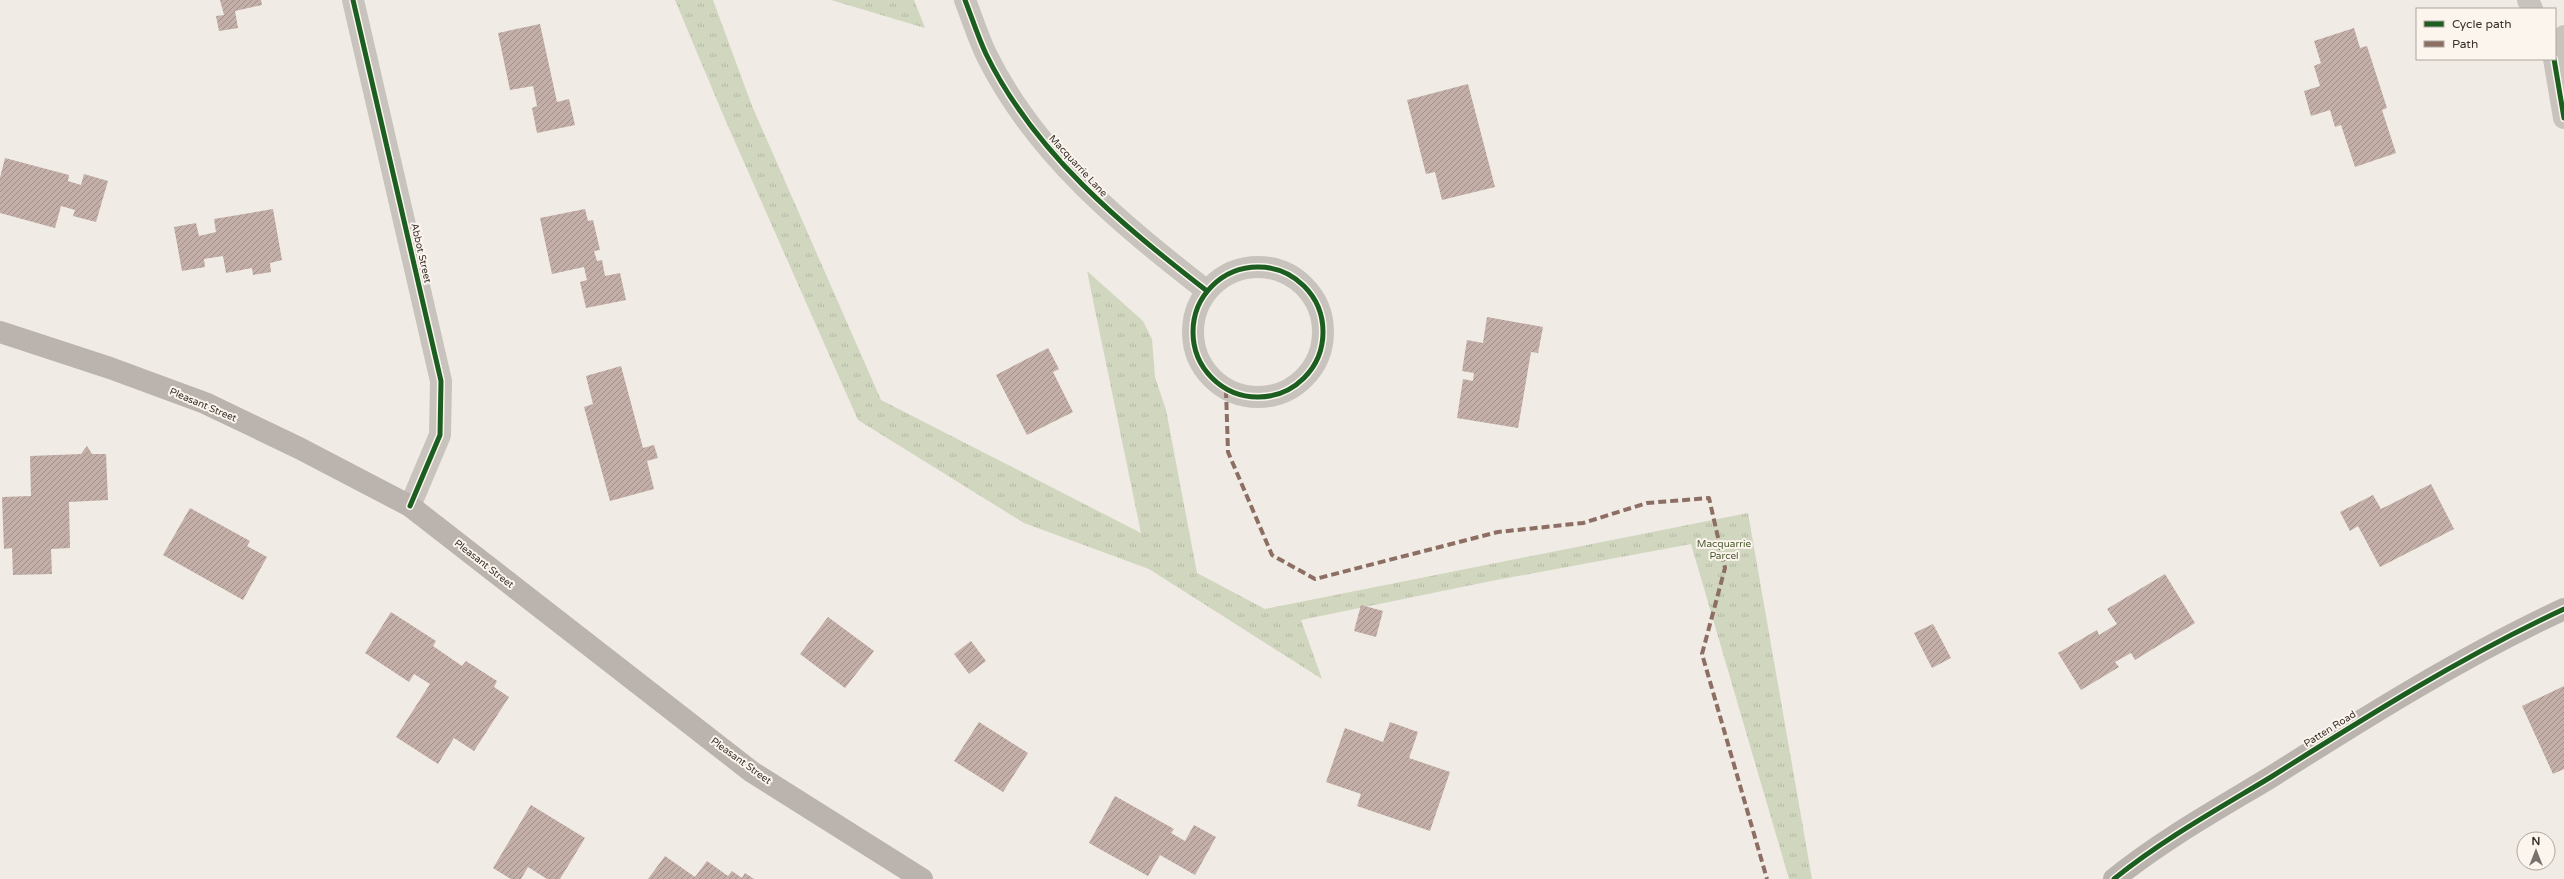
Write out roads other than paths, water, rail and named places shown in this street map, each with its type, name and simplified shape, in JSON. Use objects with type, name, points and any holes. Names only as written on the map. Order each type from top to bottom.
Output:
[{"type":"main road","name":"Pleasant Street","points":[[0,332],[110,368],[205,404],[299,448],[410,506],[752,772],[922,879]]},
{"type":"main road","name":"Patten Road","points":[[2114,879],[2202,820],[2391,701],[2478,652],[2564,609]]},
{"type":"street","name":"Abbot Street","points":[[353,0],[441,381],[440,435],[410,506]]},
{"type":"street","name":"Macquarrie Lane","points":[[965,0],[986,54],[1016,104],[1050,151],[1113,215],[1207,291]]},
{"type":"street","points":[[2556,53],[2564,36]]},
{"type":"street","points":[[2554,60],[2564,118]]},
{"type":"street","points":[[1262,267],[1282,271],[1300,282],[1313,297],[1322,316],[1322,342],[1319,356],[1309,374],[1292,388],[1271,397],[1248,397],[1226,390],[1209,376],[1197,356],[1192,334],[1196,312],[1207,291],[1222,278],[1241,269],[1262,267]]},
{"type":"park label","name":"Macquarrie Parcel","points":[[1724,550]]}]
